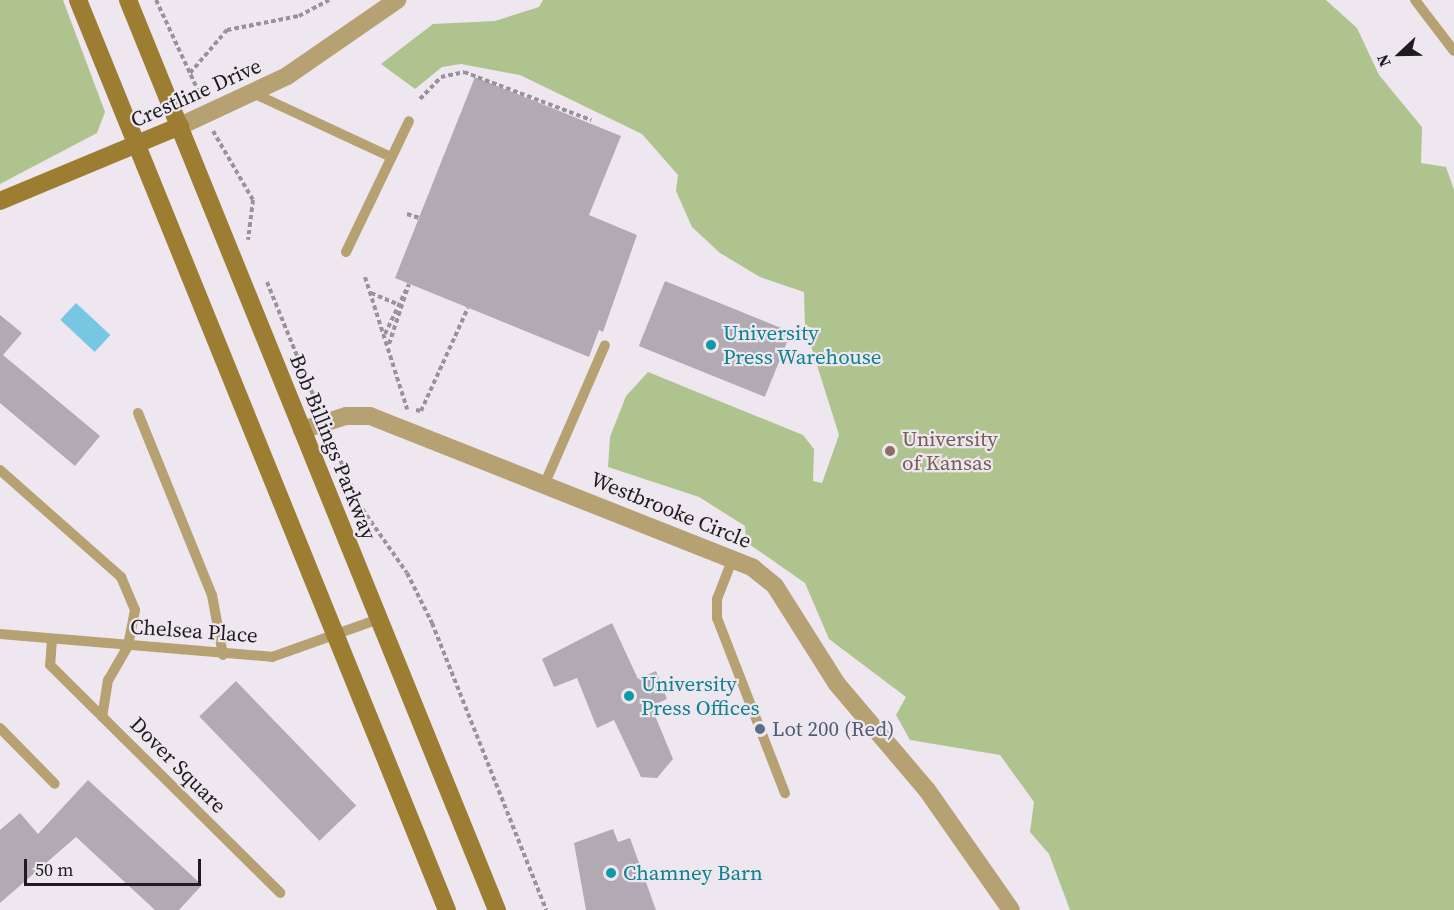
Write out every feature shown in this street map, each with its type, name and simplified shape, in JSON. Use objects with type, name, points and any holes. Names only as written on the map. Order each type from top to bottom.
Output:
[{"type":"main road","points":[[78,0],[447,910]]},
{"type":"main road","name":"Bob Billings Parkway","points":[[128,0],[497,910]]},
{"type":"main road","name":"Crestline Drive","points":[[0,201],[180,126]]},
{"type":"street","name":"Crestline Drive","points":[[180,126],[253,93],[396,0]]},
{"type":"street","name":"Westbrooke Circle","points":[[302,430],[324,421],[370,416],[733,558],[775,586],[837,684],[927,790],[1011,910]]},
{"type":"lane","points":[[1415,0],[1454,51]]},
{"type":"lane","points":[[253,93],[390,156]]},
{"type":"lane","points":[[346,252],[390,156],[409,121]]},
{"type":"lane","points":[[545,483],[605,345]]},
{"type":"lane","points":[[138,413],[212,595],[223,655]]},
{"type":"lane","points":[[0,470],[121,577],[135,610],[128,646],[108,680],[102,717]]},
{"type":"lane","points":[[733,558],[717,599],[717,618],[785,793]]},
{"type":"lane","name":"Chelsea Place","points":[[0,634],[223,655],[272,657],[379,619]]},
{"type":"lane","name":"Dover Square","points":[[52,639],[50,665],[280,893]]},
{"type":"lane","points":[[0,728],[55,784]]},
{"type":"path","points":[[156,0],[198,90]]},
{"type":"path","points":[[190,73],[227,30],[299,16],[329,0]]},
{"type":"path","points":[[420,99],[449,74],[476,73],[591,120]]},
{"type":"path","points":[[218,141],[254,200],[250,245]]},
{"type":"path","points":[[407,214],[419,218]]},
{"type":"path","points":[[262,272],[358,503],[407,573],[432,623],[546,910]]},
{"type":"path","points":[[365,277],[407,406],[402,427]]},
{"type":"path","points":[[385,335],[397,304],[408,287],[388,344]]},
{"type":"path","points":[[371,293],[397,304]]},
{"type":"path","points":[[407,406],[421,411],[468,308]]},
{"type":"green space","points":[[0,0],[63,0],[105,112],[97,133],[0,184]]},
{"type":"green space","points":[[543,0],[1326,0],[1357,28],[1379,75],[1422,127],[1421,163],[1446,167],[1454,190],[1454,910],[1070,910],[1049,854],[1030,832],[1034,802],[1000,755],[910,740],[896,715],[906,697],[829,639],[805,583],[746,542],[745,526],[699,497],[608,467],[610,437],[626,396],[648,372],[803,435],[814,449],[813,481],[822,483],[839,435],[805,327],[804,292],[760,277],[720,253],[692,227],[676,191],[678,175],[642,134],[520,75],[461,64],[442,67],[415,89],[381,64],[433,24],[495,21],[539,7]]},
{"type":"water","points":[[76,303],[110,335],[95,352],[60,320]]},
{"type":"building","points":[[475,77],[621,136],[589,215],[637,235],[603,332],[599,330],[589,357],[395,278]]},
{"type":"building","name":"University Press Warehouse","points":[[665,281],[791,332],[765,397],[639,346]]},
{"type":"building","points":[[0,315],[22,333],[3,355],[100,436],[75,466],[0,403]]},
{"type":"building","name":"University Press Offices","points":[[612,623],[638,679],[656,671],[667,699],[651,706],[673,759],[657,778],[641,777],[614,720],[597,728],[577,678],[554,687],[542,659]]},
{"type":"building","points":[[236,681],[356,805],[319,841],[199,716]]},
{"type":"building","points":[[88,780],[202,885],[179,910],[155,910],[76,837],[0,903],[0,830],[20,813],[38,834]]},
{"type":"building","name":"Chamney Barn","points":[[613,829],[618,842],[630,838],[656,910],[586,910],[574,843]]},
{"type":"place","name":"University Press Warehouse","points":[[711,345]]},
{"type":"place","name":"University of Kansas","points":[[890,451]]},
{"type":"place","name":"University Press Offices","points":[[629,696]]},
{"type":"place","name":"Lot 200 (Red)","points":[[760,729]]},
{"type":"place","name":"Chamney Barn","points":[[611,873]]}]
